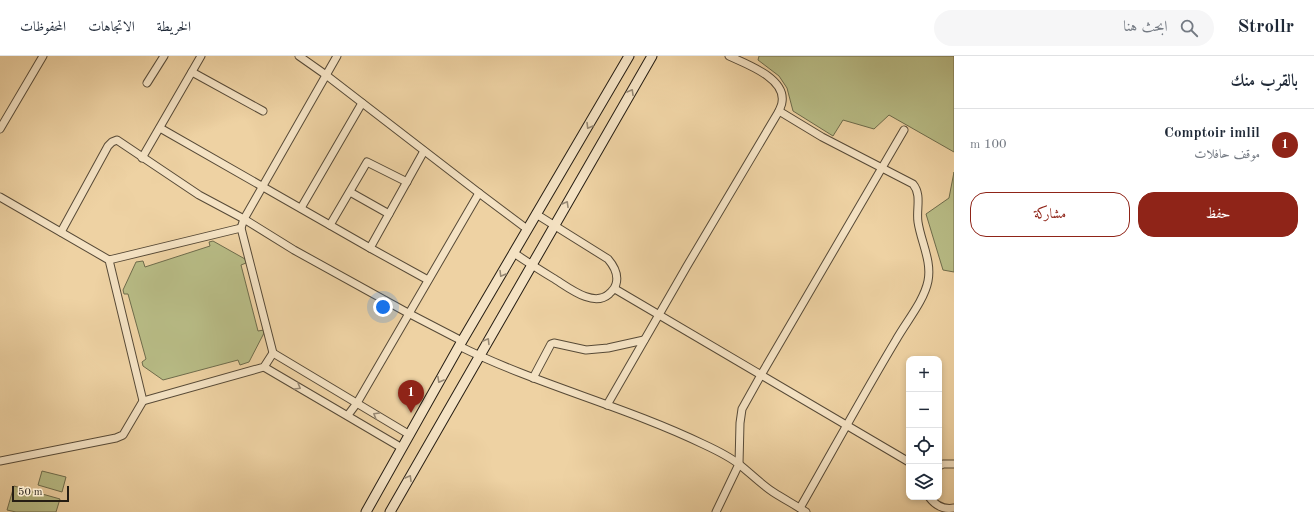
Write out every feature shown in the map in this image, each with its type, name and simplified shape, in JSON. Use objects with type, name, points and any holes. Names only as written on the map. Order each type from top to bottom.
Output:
[{"type":"main road","points":[[366,512],[460,344],[629,56]]},
{"type":"main road","points":[[390,512],[478,356],[652,56]]},
{"type":"street","points":[[0,129],[42,56]]},
{"type":"street","points":[[147,83],[164,56]]},
{"type":"street","points":[[142,158],[201,56]]},
{"type":"street","points":[[300,56],[479,194],[527,229]]},
{"type":"street","points":[[338,56],[244,219],[241,228],[273,352],[410,435]]},
{"type":"street","points":[[607,405],[658,315],[779,111],[782,102],[782,94],[777,83],[764,74],[729,56]]},
{"type":"street","points":[[192,72],[263,111]]},
{"type":"street","points":[[301,208],[362,103]]},
{"type":"street","points":[[61,232],[108,146],[116,140],[199,195],[244,219],[294,250],[408,313],[478,356],[533,378],[664,426],[723,454],[739,464],[772,491],[803,510],[847,426],[921,298],[928,280],[928,262],[918,222],[918,195],[916,188],[909,181],[882,169],[822,137],[779,111]]},
{"type":"street","points":[[160,128],[428,280]]},
{"type":"street","points":[[716,512],[739,464],[740,423],[742,409],[760,375],[904,130]]},
{"type":"street","points":[[370,248],[424,151]]},
{"type":"street","points":[[330,225],[367,162],[407,182]]},
{"type":"street","points":[[350,192],[389,214]]},
{"type":"street","points":[[348,415],[479,194]]},
{"type":"street","points":[[0,197],[109,260],[241,228]]},
{"type":"street","points":[[514,253],[581,295],[600,298],[606,297],[615,289],[617,273],[614,265],[608,259],[536,214]]},
{"type":"street","points":[[109,260],[143,401]]},
{"type":"street","points":[[615,289],[906,460]]},
{"type":"street","points":[[533,378],[551,344],[554,343],[586,350],[608,348],[644,340]]},
{"type":"street","points":[[0,461],[116,438],[123,435],[143,401],[264,367],[273,352]]},
{"type":"street","points":[[264,367],[402,448]]},
{"type":"street","points":[[942,464],[954,464]]},
{"type":"street","points":[[931,500],[936,509],[954,508]]},
{"type":"green space","points":[[759,56],[954,56],[954,152],[889,115],[874,129],[843,120],[833,136],[793,111],[787,88],[779,76],[758,60]]},
{"type":"green space","points":[[954,172],[954,272],[943,270],[926,214],[949,198]]},
{"type":"green space","points":[[213,241],[245,259],[246,263],[241,265],[258,331],[264,330],[264,333],[249,362],[240,365],[238,360],[163,380],[143,366],[142,362],[146,359],[128,294],[124,294],[123,290],[136,262],[143,261],[145,267],[210,246],[209,242]]},
{"type":"green space","points":[[42,471],[66,477],[62,492],[38,485]]},
{"type":"green space","points":[[14,486],[60,499],[56,512],[16,512],[7,510]]},
{"type":"place","name":"Comptoir imlil","points":[[411,413]]}]
